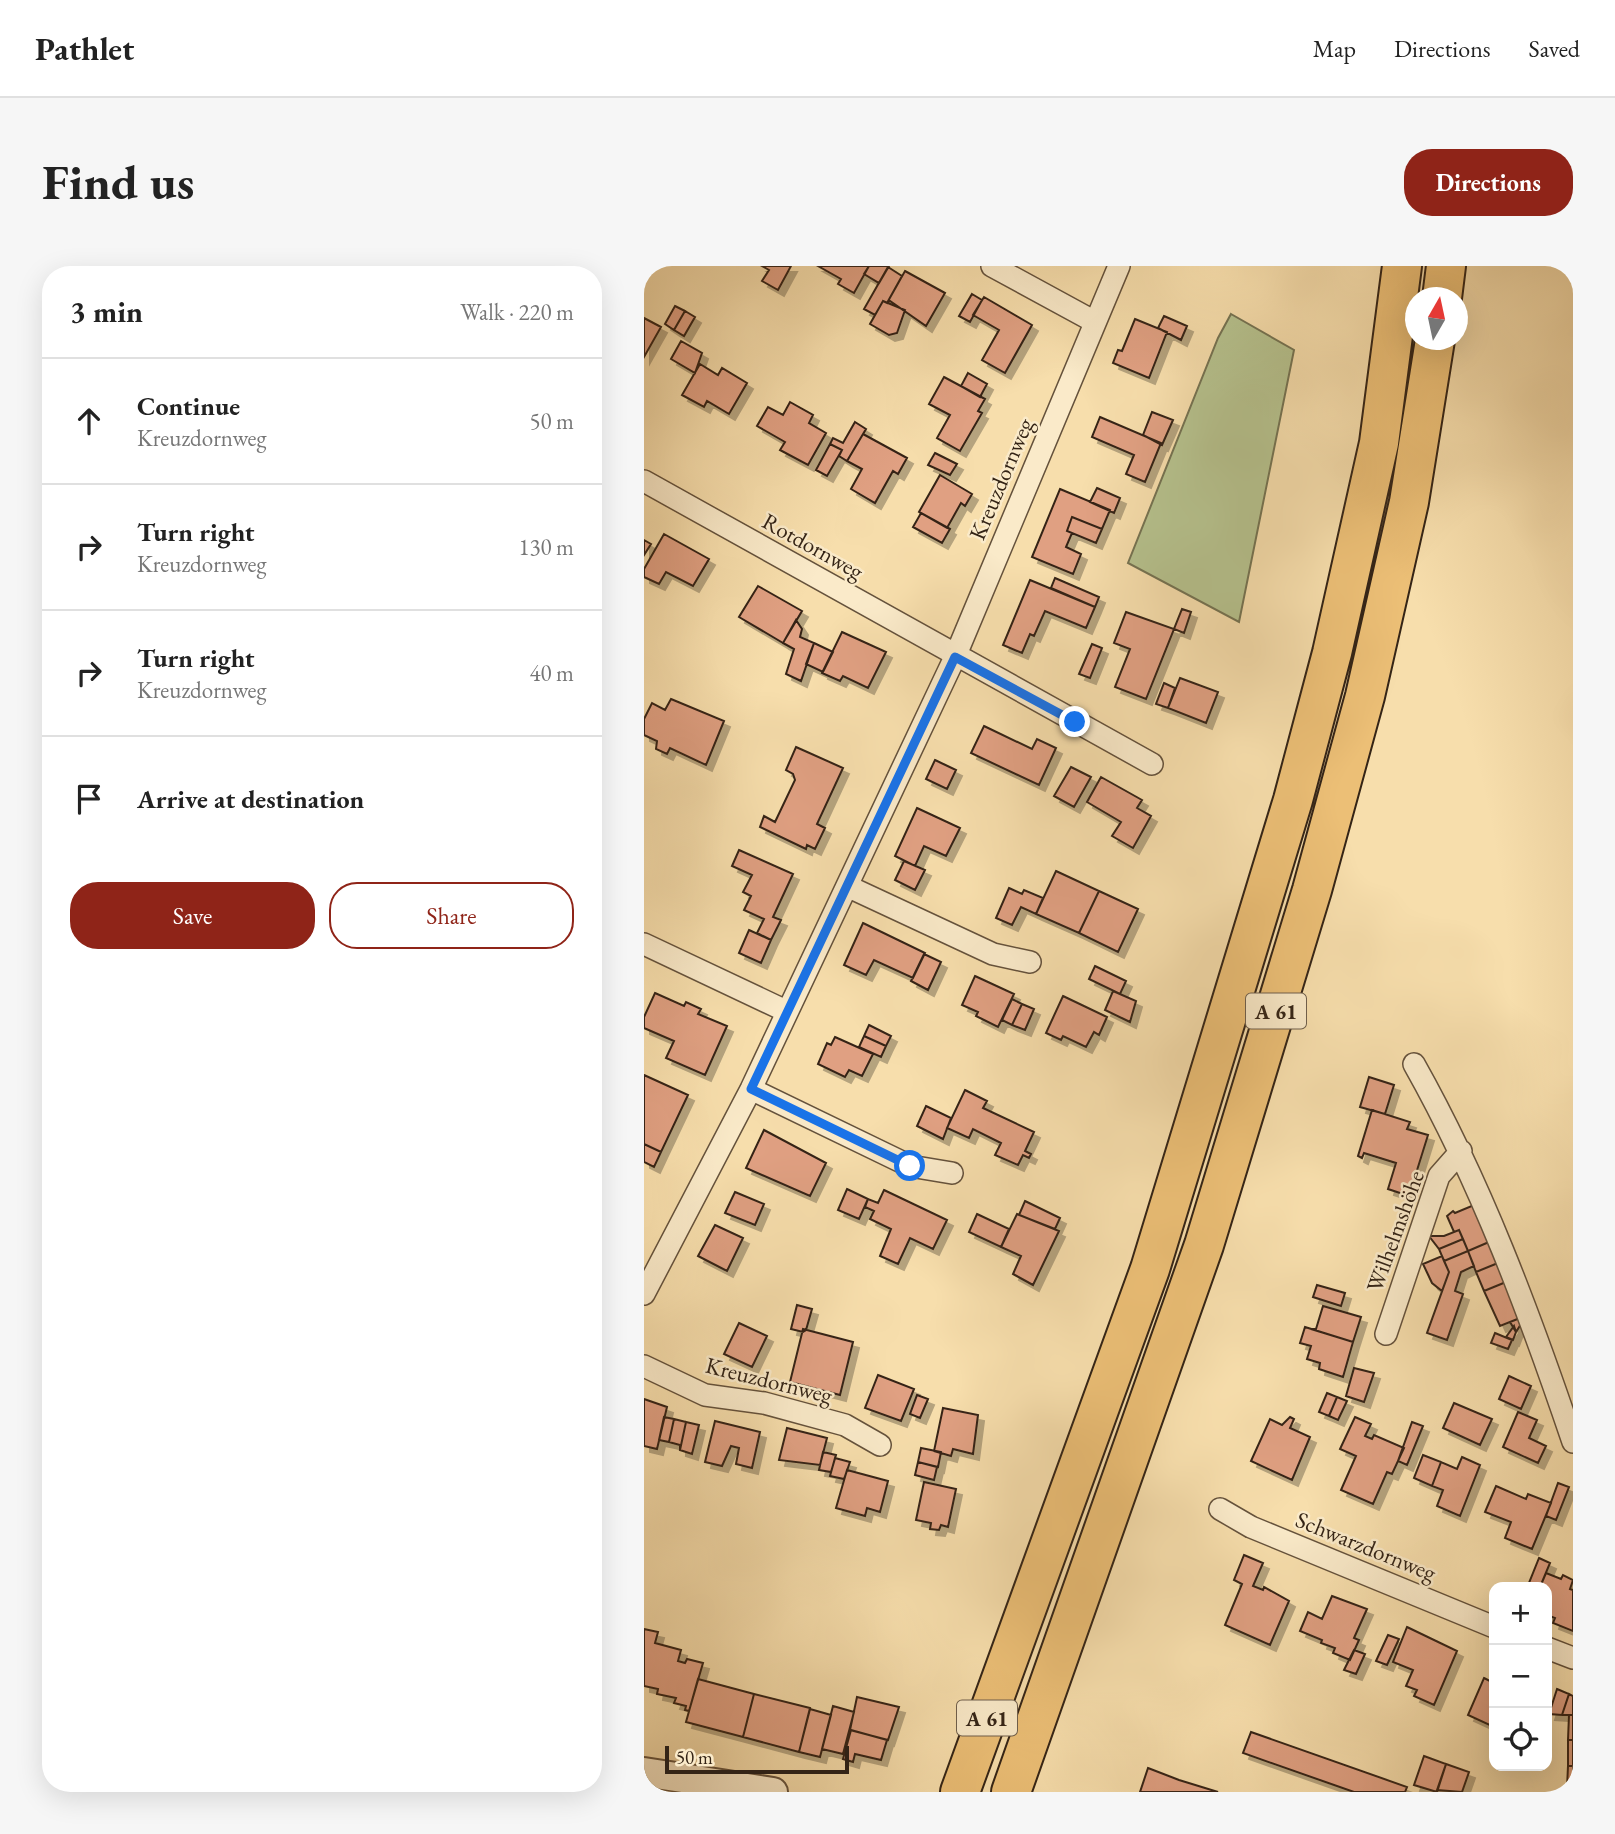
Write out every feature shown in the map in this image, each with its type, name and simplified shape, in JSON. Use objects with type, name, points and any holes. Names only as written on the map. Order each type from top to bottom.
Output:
[{"type":"highway","name":"A 61","points":[[960,1792],[1150,1269],[1293,800],[1332,653],[1379,443],[1402,266]]},
{"type":"highway","points":[[1443,287],[1446,266]]},
{"type":"highway","name":"A 61","points":[[1011,1792],[1204,1245],[1312,890],[1365,696],[1409,502],[1433,350]]},
{"type":"street","points":[[992,266],[1095,322]]},
{"type":"street","name":"Kreuzdornweg","points":[[644,1294],[751,1089],[955,657],[1119,266]]},
{"type":"street","name":"Rotdornweg","points":[[644,481],[955,657]]},
{"type":"street","points":[[955,657],[1152,764]]},
{"type":"street","points":[[847,886],[993,954],[1030,962]]},
{"type":"street","points":[[644,944],[786,1011]]},
{"type":"street","points":[[1414,1064],[1461,1151],[1509,1265],[1573,1442]]},
{"type":"street","points":[[751,1089],[910,1166],[952,1173]]},
{"type":"street","name":"Wilhelmshöhe","points":[[1387,1334],[1439,1176],[1461,1151]]},
{"type":"street","name":"Kreuzdornweg","points":[[644,1366],[705,1395],[765,1403],[845,1425],[880,1445]]},
{"type":"street","name":"Schwarzdornweg","points":[[1220,1509],[1251,1527],[1489,1625]]},
{"type":"street","points":[[1552,1650],[1573,1658]]},
{"type":"street","points":[[644,1772],[773,1792]]},
{"type":"green space","points":[[1231,314],[1294,350],[1239,622],[1128,563],[1218,338]]},
{"type":"building","points":[[762,266],[791,266],[778,290],[762,281],[769,270]]},
{"type":"building","points":[[818,266],[869,266],[854,293],[838,284],[841,279]]},
{"type":"building","points":[[869,266],[889,266],[879,283],[864,274]]},
{"type":"building","points":[[888,267],[902,276],[887,303],[883,301],[875,315],[864,309]]},
{"type":"building","points":[[905,271],[945,293],[926,326],[890,301],[887,303]]},
{"type":"building","points":[[972,294],[982,300],[970,322],[959,316]]},
{"type":"building","points":[[984,297],[1032,325],[1005,373],[982,360],[999,330],[973,315]]},
{"type":"building","points":[[883,301],[905,310],[897,333],[889,335],[870,324]]},
{"type":"building","points":[[675,306],[685,311],[674,330],[665,324]]},
{"type":"building","points":[[685,311],[695,317],[684,336],[674,330]]},
{"type":"building","points":[[1164,316],[1187,326],[1181,340],[1158,328]]},
{"type":"building","points":[[644,318],[661,327],[644,357]]},
{"type":"building","points":[[1135,319],[1167,332],[1149,378],[1113,363],[1118,350],[1122,351]]},
{"type":"building","points":[[681,341],[702,353],[695,373],[671,359]]},
{"type":"building","points":[[700,364],[718,375],[722,368],[747,383],[729,414],[707,401],[704,407],[682,395]]},
{"type":"building","points":[[968,373],[987,384],[980,397],[961,386]]},
{"type":"building","points":[[944,377],[985,399],[978,411],[982,413],[960,451],[937,438],[950,415],[929,404]]},
{"type":"building","points":[[790,402],[813,415],[809,423],[826,433],[808,465],[780,450],[785,442],[757,426],[768,407],[783,415]]},
{"type":"building","points":[[1152,412],[1173,420],[1162,445],[1143,435]]},
{"type":"building","points":[[1100,417],[1161,443],[1145,482],[1126,474],[1134,455],[1092,437]]},
{"type":"building","points":[[855,422],[866,429],[847,461],[839,456],[842,450],[830,444],[833,438],[843,443]]},
{"type":"building","points":[[863,434],[907,458],[898,474],[893,471],[875,503],[851,489],[862,469],[847,461]]},
{"type":"building","points":[[830,444],[842,450],[827,476],[816,470]]},
{"type":"building","points":[[935,453],[957,464],[950,475],[928,465]]},
{"type":"building","points":[[940,475],[972,494],[965,506],[961,503],[947,528],[919,512]]},
{"type":"building","points":[[1097,488],[1120,498],[1114,513],[1090,502]]},
{"type":"building","points":[[1060,489],[1110,510],[1102,529],[1072,517],[1067,531],[1072,533],[1066,547],[1081,554],[1073,574],[1032,557]]},
{"type":"building","points":[[921,513],[950,529],[942,543],[913,527]]},
{"type":"building","points":[[1072,517],[1102,529],[1096,543],[1067,531]]},
{"type":"building","points":[[664,534],[709,559],[693,586],[666,572],[659,584],[644,577],[644,569]]},
{"type":"building","points":[[644,540],[651,544],[644,555]]},
{"type":"building","points":[[1055,578],[1099,597],[1095,607],[1051,588]]},
{"type":"building","points":[[1030,580],[1095,607],[1086,628],[1045,611],[1034,636],[1030,634],[1022,653],[1003,645]]},
{"type":"building","points":[[758,586],[802,611],[783,643],[739,617]]},
{"type":"building","points":[[1182,609],[1191,612],[1184,633],[1174,629]]},
{"type":"building","points":[[1126,612],[1174,629],[1146,699],[1115,687],[1130,649],[1114,643]]},
{"type":"building","points":[[796,620],[802,629],[800,637],[814,643],[801,681],[786,674],[794,649],[783,643]]},
{"type":"building","points":[[842,632],[886,652],[868,688],[843,676],[840,681],[822,673]]},
{"type":"building","points":[[814,643],[833,652],[823,672],[806,664]]},
{"type":"building","points":[[1092,644],[1102,648],[1090,678],[1079,674]]},
{"type":"building","points":[[1180,678],[1218,692],[1206,723],[1168,708]]},
{"type":"building","points":[[1164,683],[1175,688],[1168,708],[1156,704]]},
{"type":"building","points":[[671,699],[724,721],[706,765],[670,748],[667,754],[656,749],[657,741],[644,735],[644,719],[652,703],[665,710]]},
{"type":"building","points":[[984,726],[1032,749],[1037,739],[1056,748],[1039,785],[971,753]]},
{"type":"building","points":[[796,747],[843,768],[817,824],[825,828],[815,849],[807,845],[806,849],[760,827],[764,816],[775,822],[795,780],[793,774],[786,770]]},
{"type":"building","points":[[935,760],[956,770],[947,789],[926,779]]},
{"type":"building","points":[[1071,767],[1091,777],[1074,807],[1054,796]]},
{"type":"building","points":[[1101,777],[1142,800],[1137,808],[1151,816],[1133,848],[1112,836],[1121,822],[1087,802]]},
{"type":"building","points":[[917,808],[960,828],[946,856],[924,846],[915,866],[895,856]]},
{"type":"building","points":[[739,850],[793,874],[773,917],[781,920],[771,940],[757,933],[764,919],[744,910],[751,896],[743,892],[752,875],[732,866]]},
{"type":"building","points":[[904,861],[925,870],[915,890],[895,880]]},
{"type":"building","points":[[1056,871],[1099,891],[1079,933],[1036,914]]},
{"type":"building","points":[[1009,888],[1022,894],[1024,890],[1043,898],[1036,914],[1021,907],[1012,925],[996,918]]},
{"type":"building","points":[[1099,891],[1138,909],[1118,952],[1079,933]]},
{"type":"building","points":[[863,923],[925,953],[913,978],[874,960],[866,975],[844,965]]},
{"type":"building","points":[[749,930],[771,940],[761,963],[739,953]]},
{"type":"building","points":[[924,954],[941,962],[928,990],[911,981]]},
{"type":"building","points":[[1095,966],[1126,981],[1120,994],[1089,979]]},
{"type":"building","points":[[975,976],[1014,994],[998,1027],[976,1016],[978,1012],[962,1005]]},
{"type":"building","points":[[1113,991],[1136,1001],[1130,1022],[1105,1010]]},
{"type":"building","points":[[655,993],[684,1006],[686,1002],[701,1009],[698,1014],[727,1026],[705,1075],[666,1058],[674,1041],[644,1028],[644,1017]]},
{"type":"building","points":[[1063,996],[1107,1017],[1099,1035],[1094,1032],[1086,1047],[1063,1036],[1061,1040],[1046,1033]]},
{"type":"building","points":[[1012,999],[1022,1004],[1012,1025],[1002,1020]]},
{"type":"building","points":[[1022,1004],[1034,1009],[1025,1030],[1012,1025]]},
{"type":"building","points":[[869,1025],[891,1036],[886,1046],[864,1036]]},
{"type":"building","points":[[864,1036],[886,1046],[881,1057],[859,1047]]},
{"type":"building","points":[[835,1037],[873,1054],[862,1076],[849,1070],[845,1077],[818,1064],[827,1043],[831,1045]]},
{"type":"building","points":[[644,1075],[688,1095],[661,1152],[644,1144]]},
{"type":"building","points":[[1369,1077],[1394,1085],[1385,1114],[1360,1107]]},
{"type":"building","points":[[965,1090],[987,1101],[983,1108],[1034,1132],[1025,1151],[1031,1154],[1029,1158],[1023,1155],[1018,1165],[995,1155],[1001,1143],[973,1129],[969,1138],[947,1128]]},
{"type":"building","points":[[926,1106],[951,1118],[943,1139],[917,1126]]},
{"type":"building","points":[[1372,1110],[1410,1122],[1407,1129],[1428,1135],[1409,1196],[1388,1189],[1396,1163],[1364,1153],[1362,1158],[1358,1156]]},
{"type":"building","points":[[764,1130],[826,1163],[810,1196],[746,1168]]},
{"type":"building","points":[[644,1144],[661,1152],[654,1167],[644,1162]]},
{"type":"building","points":[[847,1189],[868,1199],[859,1219],[838,1210]]},
{"type":"building","points":[[884,1190],[947,1220],[933,1249],[910,1238],[898,1264],[880,1256],[891,1229],[870,1219],[874,1211],[865,1207],[868,1199],[878,1203]]},
{"type":"building","points":[[735,1192],[764,1204],[755,1225],[725,1213]]},
{"type":"building","points":[[1025,1201],[1060,1218],[1055,1229],[1019,1215]]},
{"type":"building","points":[[1474,1205],[1489,1242],[1468,1251],[1459,1230],[1454,1232],[1447,1216],[1453,1211],[1455,1213]]},
{"type":"building","points":[[977,1214],[1009,1229],[1001,1247],[969,1232]]},
{"type":"building","points":[[1017,1214],[1059,1231],[1033,1285],[1013,1274],[1021,1256],[1001,1247]]},
{"type":"building","points":[[715,1225],[743,1238],[727,1271],[698,1256]]},
{"type":"building","points":[[1459,1230],[1463,1239],[1439,1249],[1429,1236],[1444,1236]]},
{"type":"building","points":[[1463,1239],[1468,1251],[1444,1261],[1439,1249]]},
{"type":"building","points":[[1489,1242],[1498,1263],[1476,1272],[1468,1251]]},
{"type":"building","points":[[1468,1251],[1474,1266],[1461,1272],[1455,1291],[1463,1294],[1447,1340],[1427,1333],[1449,1272],[1444,1261]]},
{"type":"building","points":[[1442,1256],[1449,1272],[1442,1291],[1432,1283],[1423,1264]]},
{"type":"building","points":[[1498,1263],[1506,1282],[1484,1291],[1476,1272]]},
{"type":"building","points":[[1506,1282],[1520,1318],[1500,1326],[1484,1291]]},
{"type":"building","points":[[1317,1285],[1345,1293],[1341,1306],[1313,1297]]},
{"type":"building","points":[[797,1305],[812,1309],[803,1332],[791,1329]]},
{"type":"building","points":[[1323,1306],[1361,1317],[1353,1342],[1311,1329],[1316,1329]]},
{"type":"building","points":[[1520,1318],[1521,1324],[1516,1332],[1510,1322]]},
{"type":"building","points":[[739,1323],[767,1336],[752,1367],[724,1354]]},
{"type":"building","points":[[1514,1326],[1516,1332],[1513,1340],[1506,1337]]},
{"type":"building","points":[[1305,1327],[1353,1342],[1343,1377],[1319,1369],[1320,1363],[1307,1359],[1311,1346],[1300,1343]]},
{"type":"building","points":[[803,1329],[853,1342],[840,1395],[790,1382]]},
{"type":"building","points":[[1495,1333],[1512,1340],[1508,1349],[1491,1343]]},
{"type":"building","points":[[1354,1368],[1374,1373],[1364,1402],[1346,1396]]},
{"type":"building","points":[[878,1375],[914,1389],[901,1421],[865,1408]]},
{"type":"building","points":[[1509,1376],[1531,1386],[1521,1409],[1499,1399]]},
{"type":"building","points":[[1327,1393],[1337,1397],[1329,1416],[1319,1412]]},
{"type":"building","points":[[917,1395],[928,1399],[920,1418],[910,1414]]},
{"type":"building","points":[[1337,1397],[1347,1401],[1338,1420],[1329,1416]]},
{"type":"building","points":[[644,1399],[667,1407],[657,1449],[644,1446]]},
{"type":"building","points":[[1454,1403],[1492,1419],[1480,1445],[1443,1428]]},
{"type":"building","points":[[943,1408],[978,1415],[973,1454],[953,1449],[951,1456],[934,1451]]},
{"type":"building","points":[[1518,1412],[1537,1420],[1529,1438],[1546,1446],[1538,1463],[1503,1447]]},
{"type":"building","points":[[664,1417],[674,1419],[669,1442],[659,1440]]},
{"type":"building","points":[[1290,1417],[1294,1419],[1290,1428],[1310,1437],[1292,1480],[1251,1461],[1270,1419],[1282,1425]]},
{"type":"building","points":[[1355,1417],[1371,1424],[1365,1436],[1372,1439],[1374,1435],[1404,1448],[1392,1474],[1387,1472],[1373,1504],[1341,1490],[1356,1456],[1340,1449]]},
{"type":"building","points":[[674,1419],[686,1422],[680,1450],[680,1445],[669,1442]]},
{"type":"building","points":[[715,1421],[760,1432],[752,1468],[736,1464],[739,1448],[731,1446],[722,1466],[705,1462]]},
{"type":"building","points":[[686,1422],[699,1425],[692,1454],[680,1450]]},
{"type":"building","points":[[1412,1422],[1423,1426],[1407,1465],[1398,1461]]},
{"type":"building","points":[[787,1428],[827,1438],[820,1465],[779,1460]]},
{"type":"building","points":[[921,1448],[941,1452],[938,1467],[918,1462]]},
{"type":"building","points":[[823,1452],[836,1455],[831,1472],[819,1470]]},
{"type":"building","points":[[1423,1455],[1441,1462],[1432,1486],[1414,1478]]},
{"type":"building","points":[[1462,1457],[1480,1465],[1460,1516],[1437,1506],[1443,1490],[1432,1486],[1441,1462],[1457,1469]]},
{"type":"building","points":[[835,1458],[850,1462],[844,1479],[830,1476]]},
{"type":"building","points":[[918,1462],[937,1467],[934,1480],[915,1475]]},
{"type":"building","points":[[847,1470],[888,1481],[880,1512],[867,1508],[865,1516],[836,1508]]},
{"type":"building","points":[[924,1482],[956,1489],[948,1527],[941,1525],[939,1530],[930,1529],[931,1523],[916,1520]]},
{"type":"building","points":[[1558,1483],[1569,1487],[1556,1520],[1546,1516]]},
{"type":"building","points":[[1496,1486],[1526,1499],[1528,1494],[1551,1503],[1532,1549],[1505,1538],[1511,1522],[1485,1512]]},
{"type":"building","points":[[1244,1555],[1263,1563],[1253,1586],[1263,1590],[1264,1587],[1289,1601],[1270,1645],[1225,1625],[1242,1584],[1234,1580]]},
{"type":"building","points":[[1539,1558],[1550,1563],[1542,1582],[1529,1582]]},
{"type":"building","points":[[1546,1573],[1561,1579],[1563,1575],[1573,1580],[1570,1589],[1573,1590],[1573,1631],[1553,1623],[1555,1618],[1552,1617],[1552,1582],[1542,1582]]},
{"type":"building","points":[[1332,1596],[1367,1609],[1354,1638],[1359,1640],[1350,1660],[1333,1653],[1335,1648],[1321,1643],[1322,1640],[1300,1631],[1308,1612],[1322,1619]]},
{"type":"building","points":[[1407,1627],[1457,1651],[1434,1705],[1414,1696],[1417,1690],[1406,1686],[1413,1670],[1393,1662]]},
{"type":"building","points":[[644,1629],[658,1632],[655,1643],[681,1650],[678,1661],[685,1663],[687,1659],[703,1663],[689,1711],[685,1710],[686,1706],[674,1703],[676,1698],[657,1694],[658,1689],[644,1686]]},
{"type":"building","points":[[1388,1635],[1399,1639],[1387,1665],[1376,1661]]},
{"type":"building","points":[[1354,1650],[1365,1654],[1356,1674],[1344,1670]]},
{"type":"building","points":[[1484,1678],[1489,1680],[1489,1725],[1468,1715]]},
{"type":"building","points":[[698,1679],[754,1694],[743,1737],[686,1722]]},
{"type":"building","points":[[1557,1689],[1569,1694],[1562,1715],[1552,1714]]},
{"type":"building","points":[[754,1694],[810,1708],[799,1752],[743,1737]]},
{"type":"building","points":[[1569,1694],[1573,1696],[1573,1715],[1562,1715]]},
{"type":"building","points":[[857,1697],[899,1707],[888,1740],[850,1730]]},
{"type":"building","points":[[833,1706],[854,1712],[843,1754],[822,1749]]},
{"type":"building","points":[[810,1709],[831,1715],[820,1757],[799,1752]]},
{"type":"building","points":[[1569,1715],[1573,1715],[1573,1740],[1568,1740]]},
{"type":"building","points":[[851,1730],[887,1740],[881,1760],[855,1754],[853,1762],[843,1759]]},
{"type":"building","points":[[1251,1732],[1407,1787],[1405,1792],[1354,1792],[1243,1753]]},
{"type":"building","points":[[1568,1740],[1573,1740],[1573,1766],[1568,1766]]},
{"type":"building","points":[[1424,1756],[1446,1764],[1437,1792],[1414,1785]]},
{"type":"building","points":[[1446,1764],[1469,1772],[1462,1792],[1437,1790]]},
{"type":"building","points":[[1568,1766],[1573,1766],[1573,1788],[1567,1788]]},
{"type":"building","points":[[1148,1768],[1179,1780],[1218,1792],[1140,1792]]},
{"type":"route","points":[[910,1166],[751,1089],[955,657],[1075,722]]}]
